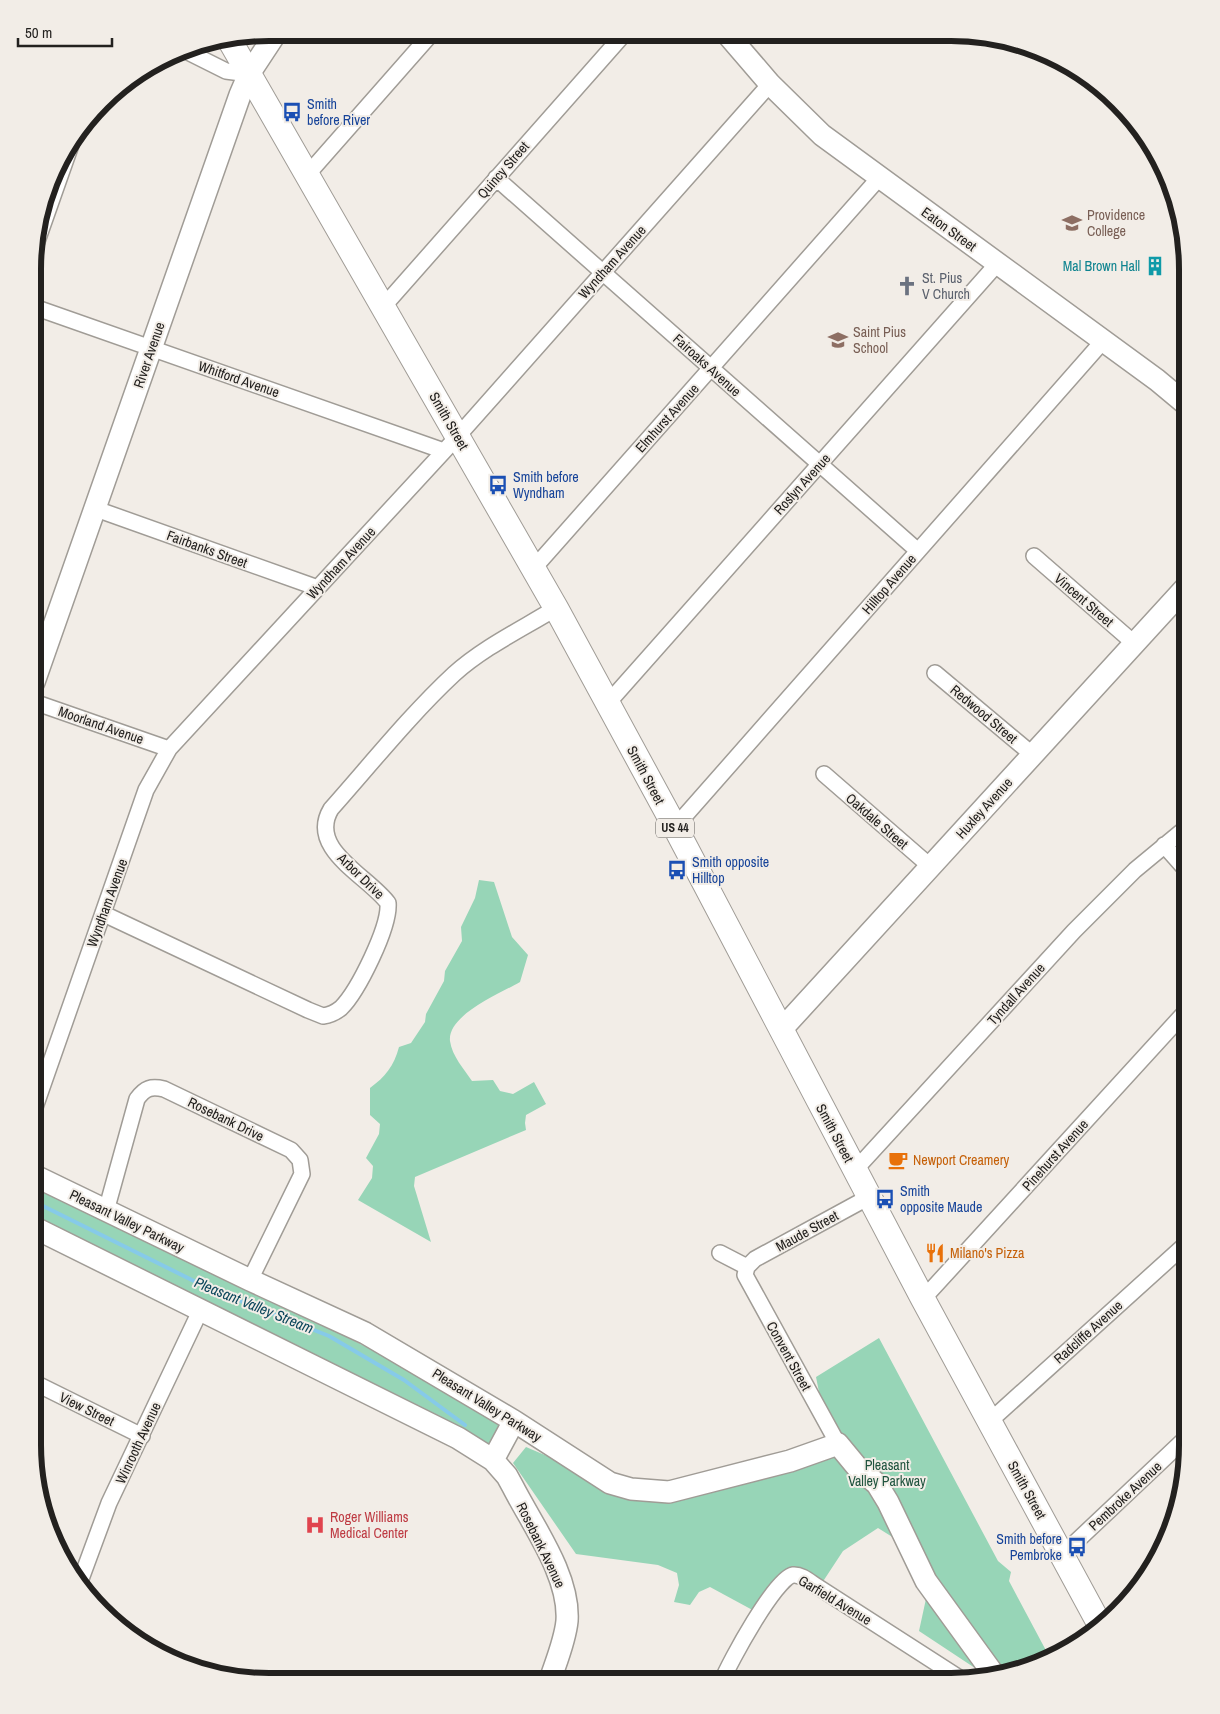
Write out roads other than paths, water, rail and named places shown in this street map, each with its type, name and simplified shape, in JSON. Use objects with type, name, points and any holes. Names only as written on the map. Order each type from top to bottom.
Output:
[{"type":"main road","name":"Smith Street","points":[[232,44],[383,307],[451,443],[534,568],[556,608],[923,1299],[1097,1620]]},
{"type":"street","name":"River Avenue","points":[[41,662],[249,74],[270,41]]},
{"type":"street","points":[[307,175],[425,41]]},
{"type":"street","name":"Quincy Street","points":[[383,307],[618,41]]},
{"type":"street","name":"Eaton Street","points":[[733,41],[770,84],[822,135],[1179,399]]},
{"type":"street","points":[[193,54],[226,71],[249,74]]},
{"type":"street","name":"Wyndham Avenue","points":[[41,1091],[146,790],[169,749],[451,443],[770,84]]},
{"type":"street","name":"Fairoaks Avenue","points":[[496,178],[918,551]]},
{"type":"street","name":"Elmhurst Avenue","points":[[534,568],[879,178]]},
{"type":"street","name":"Roslyn Avenue","points":[[608,703],[997,264]]},
{"type":"street","name":"Whitford Avenue","points":[[41,309],[151,348],[451,443]]},
{"type":"street","name":"Hilltop Avenue","points":[[674,827],[1103,341]]},
{"type":"street","name":"Fairbanks Street","points":[[96,509],[318,588]]},
{"type":"street","name":"Vincent Street","points":[[1034,556],[1134,644]]},
{"type":"street","name":"Huxley Avenue","points":[[781,1030],[1179,595]]},
{"type":"street","name":"Arbor Drive","points":[[104,914],[323,1016],[339,1010],[347,1001],[387,924],[388,903],[382,894],[344,861],[325,837],[325,818],[411,719],[455,674],[486,650],[556,608]]},
{"type":"street","name":"Redwood Street","points":[[935,673],[1033,755]]},
{"type":"street","name":"Moorland Avenue","points":[[41,704],[169,749]]},
{"type":"street","name":"Oakdale Street","points":[[824,774],[930,867]]},
{"type":"street","name":"Tyndall Avenue","points":[[855,1170],[1074,931],[1164,845],[1179,833]]},
{"type":"street","points":[[1164,845],[1179,862]]},
{"type":"street","name":"Pinehurst Avenue","points":[[923,1299],[1179,1019]]},
{"type":"street","name":"Rosebank Drive","points":[[106,1211],[137,1099],[144,1090],[153,1086],[181,1097],[291,1150],[300,1160],[302,1174],[296,1189],[250,1280]]},
{"type":"street","name":"Pleasant Valley Parkway","points":[[41,1179],[250,1280],[365,1333],[514,1421],[610,1483],[650,1491],[669,1492],[759,1470],[838,1444]]},
{"type":"street","name":"Maude Street","points":[[747,1267],[755,1260],[869,1197]]},
{"type":"street","points":[[41,1231],[458,1438],[492,1460],[514,1421]]},
{"type":"street","name":"Radcliffe Avenue","points":[[990,1421],[1179,1250]]},
{"type":"street","points":[[720,1253],[747,1267]]},
{"type":"street","name":"Convent Street","points":[[747,1267],[745,1275],[838,1444]]},
{"type":"street","name":"Winrooth Avenue","points":[[83,1576],[109,1503],[201,1310]]},
{"type":"street","name":"View Street","points":[[41,1386],[142,1436]]},
{"type":"street","points":[[838,1444],[857,1467],[877,1484],[888,1502],[926,1581],[990,1669]]},
{"type":"street","name":"Pembroke Avenue","points":[[1063,1554],[1179,1445]]},
{"type":"street","name":"Rosebank Avenue","points":[[492,1460],[507,1476],[558,1572],[565,1593],[566,1623],[552,1673]]},
{"type":"street","name":"Garfield Avenue","points":[[726,1673],[736,1650],[767,1602],[785,1580],[793,1575],[802,1577],[952,1673]]},
{"type":"waterway","name":"Pleasant Valley Stream","points":[[41,1205],[210,1289],[329,1336],[404,1380],[465,1425]]},
{"type":"place","name":"Smith before River","points":[[292,112]]},
{"type":"place","name":"Providence College","points":[[1072,223]]},
{"type":"place","name":"Mal Brown Hall","points":[[1155,266]]},
{"type":"place","name":"St. Pius V Church","points":[[907,286]]},
{"type":"place","name":"Saint Pius School","points":[[838,340]]},
{"type":"place","name":"Smith before Wyndham","points":[[498,485]]},
{"type":"place","name":"Smith opposite Hilltop","points":[[677,870]]},
{"type":"place","name":"Newport Creamery","points":[[898,1160]]},
{"type":"place","name":"Smith opposite Maude","points":[[885,1199]]},
{"type":"place","name":"Milano's Pizza","points":[[935,1253]]},
{"type":"place","name":"Roger Williams Medical Center","points":[[315,1525]]},
{"type":"place","name":"Smith before Pembroke","points":[[1077,1547]]}]
